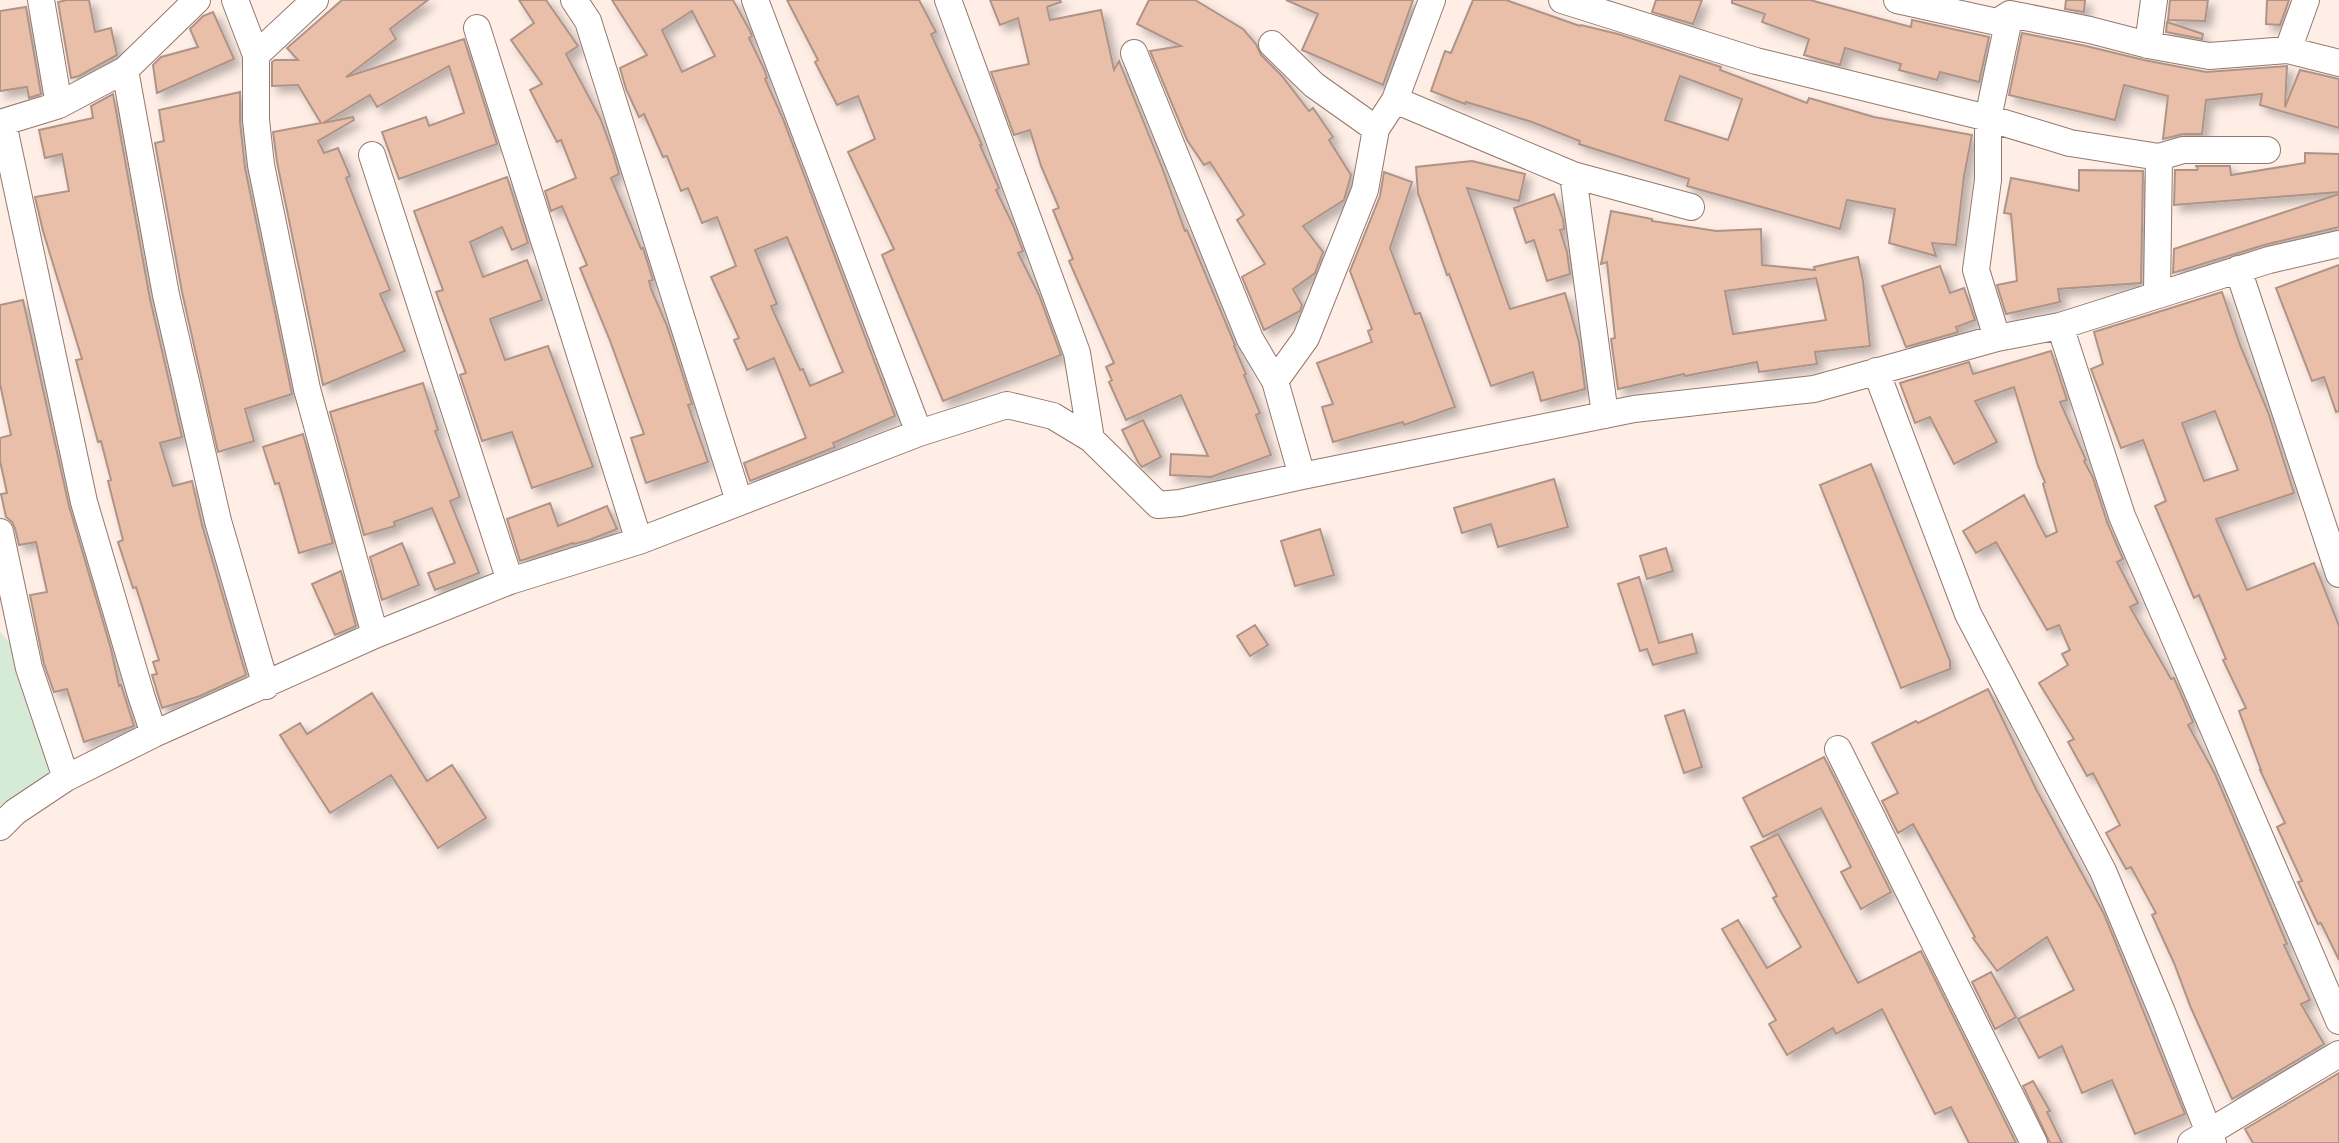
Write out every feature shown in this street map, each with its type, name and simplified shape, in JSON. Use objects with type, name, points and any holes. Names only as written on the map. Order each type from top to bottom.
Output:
[{"type":"street","points":[[41,0],[59,105]]},
{"type":"street","points":[[235,0],[256,55],[256,120],[264,180],[307,389],[375,635]]},
{"type":"street","points":[[256,55],[315,0]]},
{"type":"street","points":[[574,0],[588,21],[739,501]]},
{"type":"street","points":[[755,0],[919,433]]},
{"type":"street","points":[[948,0],[1077,353],[1091,439]]},
{"type":"street","points":[[1275,381],[1306,338],[1318,309],[1365,190],[1376,129],[1395,100],[1432,0]]},
{"type":"street","points":[[1562,0],[1756,61],[1988,118],[2070,143],[2159,157],[2183,150],[2267,150]]},
{"type":"street","points":[[1897,0],[2003,12],[2209,56],[2288,50],[2339,63]]},
{"type":"street","points":[[2148,45],[2154,0]]},
{"type":"street","points":[[2288,50],[2306,0]]},
{"type":"street","points":[[154,734],[84,502],[2,123],[59,105],[125,70],[186,5]]},
{"type":"street","points":[[1997,338],[1976,270],[1988,180],[1988,118],[2003,12]]},
{"type":"street","points":[[477,28],[639,541]]},
{"type":"street","points":[[1272,44],[1314,85],[1376,129]]},
{"type":"street","points":[[1134,53],[1250,339],[1275,381],[1302,476]]},
{"type":"street","points":[[125,70],[169,310],[218,521],[266,686]]},
{"type":"street","points":[[1395,100],[1573,175],[1691,207]]},
{"type":"street","points":[[372,155],[510,581]]},
{"type":"street","points":[[2157,294],[2159,157]]},
{"type":"street","points":[[1573,175],[1605,415]]},
{"type":"street","points":[[0,827],[15,812],[66,778],[154,734],[375,635],[510,581],[639,541],[919,433],[1007,405],[1053,416],[1091,439],[1158,505],[1180,503],[1634,409],[1814,389],[1997,338],[2060,326],[2238,269],[2339,244]]},
{"type":"street","points":[[2238,269],[2339,574]]},
{"type":"street","points":[[2060,326],[2122,516],[2339,1021]]},
{"type":"street","points":[[1876,371],[1968,614],[2103,871],[2162,1012],[2204,1140],[2339,1054]]},
{"type":"street","points":[[0,532],[29,668],[66,778]]},
{"type":"street","points":[[0,631],[29,668]]},
{"type":"street","points":[[1838,749],[2034,1143]]},
{"type":"green space","points":[[0,631],[29,668],[66,778],[0,827]]},
{"type":"building","points":[[89,0],[95,32],[111,28],[117,55],[71,78],[58,2]]},
{"type":"building","points":[[342,0],[428,0],[390,29],[396,39],[346,77],[464,39],[497,144],[399,179],[382,132],[426,117],[429,126],[464,113],[449,66],[377,107],[370,95],[323,123],[353,117],[354,120],[318,141],[324,153],[338,148],[350,176],[346,178],[390,290],[380,294],[405,351],[323,385],[273,132],[321,123],[298,85],[272,86],[272,62],[298,60],[287,48]]},
{"type":"building","points":[[519,0],[546,0],[578,46],[566,54],[601,120],[613,153],[619,174],[611,178],[643,248],[653,280],[649,281],[651,289],[667,326],[692,404],[688,405],[708,462],[646,483],[631,438],[644,434],[580,268],[587,265],[562,206],[551,211],[545,191],[576,178],[561,140],[557,142],[530,90],[542,84],[511,40],[534,23]]},
{"type":"building","points":[[612,0],[733,0],[752,36],[749,38],[764,69],[765,79],[895,416],[833,443],[835,447],[750,481],[744,463],[806,438],[774,358],[747,370],[734,340],[739,338],[711,277],[736,266],[717,217],[702,223],[688,188],[681,191],[667,156],[663,157],[644,114],[639,117],[626,89],[620,68],[647,55]],"holes":[[[692,11],[715,56],[682,72],[662,30]],[[787,237],[843,372],[810,386],[771,306],[777,304],[755,250]]]},
{"type":"building","points":[[787,0],[919,0],[936,32],[931,34],[982,145],[999,188],[996,190],[1023,251],[1018,253],[1039,295],[1061,355],[943,401],[882,255],[894,249],[848,152],[875,139],[858,96],[837,105]]},
{"type":"building","points":[[990,0],[1060,0],[1047,7],[1050,20],[1101,10],[1114,70],[1119,61],[1185,231],[1235,345],[1260,413],[1256,415],[1271,455],[1211,477],[1170,475],[1171,454],[1208,456],[1181,395],[1126,420],[1109,382],[1112,380],[1106,367],[1114,363],[1069,261],[1073,259],[1053,210],[1059,208],[1030,130],[1014,135],[991,72],[1029,64],[1018,18],[1000,25]]},
{"type":"building","points":[[1149,0],[1195,0],[1243,29],[1309,111],[1313,108],[1333,137],[1329,140],[1351,175],[1344,200],[1303,226],[1323,252],[1315,273],[1293,289],[1302,305],[1300,311],[1264,330],[1242,277],[1265,264],[1237,220],[1244,215],[1210,162],[1204,165],[1187,140],[1150,51],[1181,46],[1137,24]]},
{"type":"building","points":[[1286,0],[1413,0],[1383,85],[1302,50],[1318,14]]},
{"type":"building","points":[[1473,0],[1506,0],[1580,26],[1618,34],[1721,67],[1720,70],[1807,103],[1809,98],[1874,117],[1972,135],[1956,245],[1932,243],[1936,256],[1889,243],[1895,209],[1847,200],[1840,229],[1687,186],[1689,179],[1579,144],[1580,141],[1532,122],[1465,104],[1431,91],[1445,51],[1451,53]],"holes":[[[1680,76],[1742,99],[1728,140],[1665,120]]]},
{"type":"building","points":[[1656,0],[1702,0],[1693,24],[1652,12]]},
{"type":"building","points":[[1732,0],[1810,0],[1911,27],[1912,20],[1989,37],[1979,82],[1940,72],[1937,80],[1899,70],[1901,64],[1845,48],[1840,65],[1804,55],[1809,39],[1762,22],[1765,14],[1732,3]]},
{"type":"building","points":[[2066,0],[2085,0],[2084,12],[2065,9]]},
{"type":"building","points":[[2170,0],[2208,0],[2205,21],[2168,20]]},
{"type":"building","points":[[2267,0],[2289,0],[2280,25],[2266,24]]},
{"type":"building","points":[[26,7],[41,94],[29,98],[27,87],[0,91],[0,11]]},
{"type":"building","points":[[213,12],[234,59],[157,93],[153,65],[161,57],[198,47],[190,29],[203,16]]},
{"type":"building","points":[[2167,22],[2203,34],[2202,39],[2166,32]]},
{"type":"building","points":[[2022,33],[2206,72],[2287,66],[2285,107],[2300,70],[2339,79],[2339,128],[2260,105],[2262,94],[2206,100],[2202,134],[2183,134],[2163,139],[2168,96],[2124,85],[2115,120],[2009,95]]},
{"type":"building","points":[[240,92],[245,168],[292,394],[245,409],[254,441],[218,452],[182,292],[155,143],[164,141],[159,110]]},
{"type":"building","points":[[113,94],[150,299],[182,437],[160,443],[173,486],[192,481],[246,675],[200,696],[162,708],[152,675],[157,674],[153,662],[159,660],[118,542],[123,540],[108,481],[111,480],[76,360],[82,359],[35,197],[69,191],[62,154],[45,158],[39,130],[93,118],[91,106]]},
{"type":"building","points":[[2305,153],[2339,154],[2339,192],[2174,205],[2175,170],[2197,170],[2195,166],[2230,166],[2231,175],[2305,163]]},
{"type":"building","points":[[1472,161],[1525,174],[1519,201],[1467,188],[1510,309],[1565,293],[1579,342],[1585,389],[1541,401],[1533,372],[1491,386],[1418,193],[1416,167]]},
{"type":"building","points":[[2079,170],[2143,171],[2141,283],[2058,289],[2060,302],[2006,314],[1997,285],[2017,281],[2011,214],[2004,213],[2011,178],[2079,191]]},
{"type":"building","points":[[1384,172],[1412,182],[1390,248],[1415,314],[1420,313],[1455,407],[1404,425],[1403,422],[1333,442],[1322,407],[1333,404],[1317,363],[1372,342],[1368,331],[1372,329],[1350,271],[1380,196]]},
{"type":"building","points":[[507,177],[528,243],[512,250],[502,227],[470,242],[483,277],[527,260],[542,300],[490,319],[505,360],[548,346],[593,467],[532,488],[512,432],[482,441],[460,375],[466,373],[436,292],[443,290],[414,211]]},
{"type":"building","points":[[1554,194],[1563,219],[1564,229],[1560,230],[1570,274],[1547,281],[1534,240],[1526,243],[1514,208]]},
{"type":"building","points":[[2339,194],[2339,227],[2264,245],[2173,273],[2174,249]]},
{"type":"building","points":[[1611,211],[1716,231],[1761,229],[1762,265],[1815,270],[1814,267],[1858,257],[1870,346],[1815,352],[1817,364],[1759,372],[1757,362],[1618,389],[1611,339],[1615,338],[1607,262],[1601,264]],"holes":[[[1816,278],[1826,320],[1733,334],[1725,291]]]},
{"type":"building","points":[[2339,265],[2339,411],[2336,412],[2324,377],[2312,381],[2276,288]]},
{"type":"building","points":[[1940,266],[1950,293],[1964,288],[1975,320],[1956,327],[1958,332],[1906,347],[1882,286]]},
{"type":"building","points":[[2222,292],[2268,412],[2294,493],[2216,519],[2247,590],[2314,563],[2339,626],[2339,960],[2298,882],[2302,881],[2277,827],[2285,823],[2260,770],[2239,711],[2246,708],[2223,660],[2226,659],[2199,595],[2194,598],[2155,506],[2166,501],[2143,440],[2121,448],[2091,369],[2103,364],[2094,332]],"holes":[[[2215,411],[2238,470],[2204,481],[2182,423]]]},
{"type":"building","points":[[23,300],[69,506],[119,686],[134,726],[84,742],[67,689],[54,692],[44,664],[30,595],[47,592],[36,542],[19,545],[15,528],[6,517],[1,494],[7,493],[0,461],[0,438],[11,435],[0,384],[0,305]]},
{"type":"building","points":[[2051,351],[2067,400],[2060,402],[2086,460],[2123,559],[2117,562],[2138,603],[2130,607],[2171,679],[2174,678],[2193,722],[2188,725],[2215,774],[2287,944],[2284,945],[2310,1000],[2301,1004],[2324,1044],[2232,1099],[2152,915],[2156,913],[2131,867],[2126,869],[2106,833],[2120,825],[2093,773],[2087,776],[2068,742],[2074,739],[2039,683],[2068,665],[2062,654],[2070,650],[2059,625],[2047,630],[1996,542],[1976,553],[1963,531],[2024,495],[2046,537],[2057,532],[2043,484],[2045,482],[2014,387],[1975,401],[1997,442],[1954,464],[1930,417],[1915,423],[1900,383],[1969,362],[1973,374]]},
{"type":"building","points":[[423,383],[438,430],[435,431],[460,497],[450,501],[479,573],[435,590],[428,573],[455,563],[432,508],[394,522],[395,526],[364,535],[330,412]]},
{"type":"building","points":[[1143,420],[1161,457],[1142,467],[1122,430]]},
{"type":"building","points":[[303,434],[333,543],[299,553],[279,483],[275,484],[263,447]]},
{"type":"building","points":[[1871,464],[1950,661],[1950,669],[1901,688],[1820,485]]},
{"type":"building","points":[[1554,479],[1568,527],[1498,547],[1491,524],[1462,533],[1454,508]]},
{"type":"building","points":[[550,503],[558,526],[607,506],[617,529],[520,561],[507,519]]},
{"type":"building","points":[[1320,529],[1334,575],[1295,586],[1281,541]]},
{"type":"building","points":[[402,543],[419,585],[382,600],[370,557]]},
{"type":"building","points":[[1666,548],[1673,571],[1647,579],[1640,556]]},
{"type":"building","points":[[341,571],[356,626],[335,635],[312,584]]},
{"type":"building","points":[[1639,577],[1659,643],[1692,634],[1697,653],[1653,665],[1647,649],[1640,651],[1618,584]]},
{"type":"building","points":[[1255,625],[1268,645],[1250,656],[1237,636]]},
{"type":"building","points":[[1988,689],[2036,789],[2104,914],[2185,1114],[2135,1134],[2112,1080],[2082,1093],[2062,1046],[2039,1058],[2018,1019],[2074,990],[2047,937],[1997,971],[1973,938],[1913,824],[1898,833],[1882,801],[1898,793],[1872,743]]},
{"type":"building","points":[[372,693],[427,781],[452,765],[486,818],[438,848],[391,775],[330,813],[280,735],[300,723],[307,734]]},
{"type":"building","points":[[1684,710],[1702,767],[1684,773],[1665,716]]},
{"type":"building","points":[[1824,757],[1891,892],[1861,909],[1841,872],[1851,867],[1821,808],[1763,837],[1743,798]]},
{"type":"building","points":[[1778,834],[1858,983],[1921,951],[2016,1143],[1969,1143],[1951,1107],[1935,1114],[1882,1009],[1836,1034],[1833,1028],[1787,1055],[1769,1024],[1776,1020],[1722,929],[1738,920],[1767,968],[1801,947],[1773,898],[1777,896],[1751,847]]},
{"type":"building","points":[[1991,972],[2016,1017],[1995,1029],[1972,982]]},
{"type":"building","points":[[2339,1073],[2339,1143],[2253,1143],[2245,1129]]},
{"type":"building","points":[[2033,1081],[2050,1111],[2047,1112],[2062,1143],[2050,1143],[2023,1086]]}]
